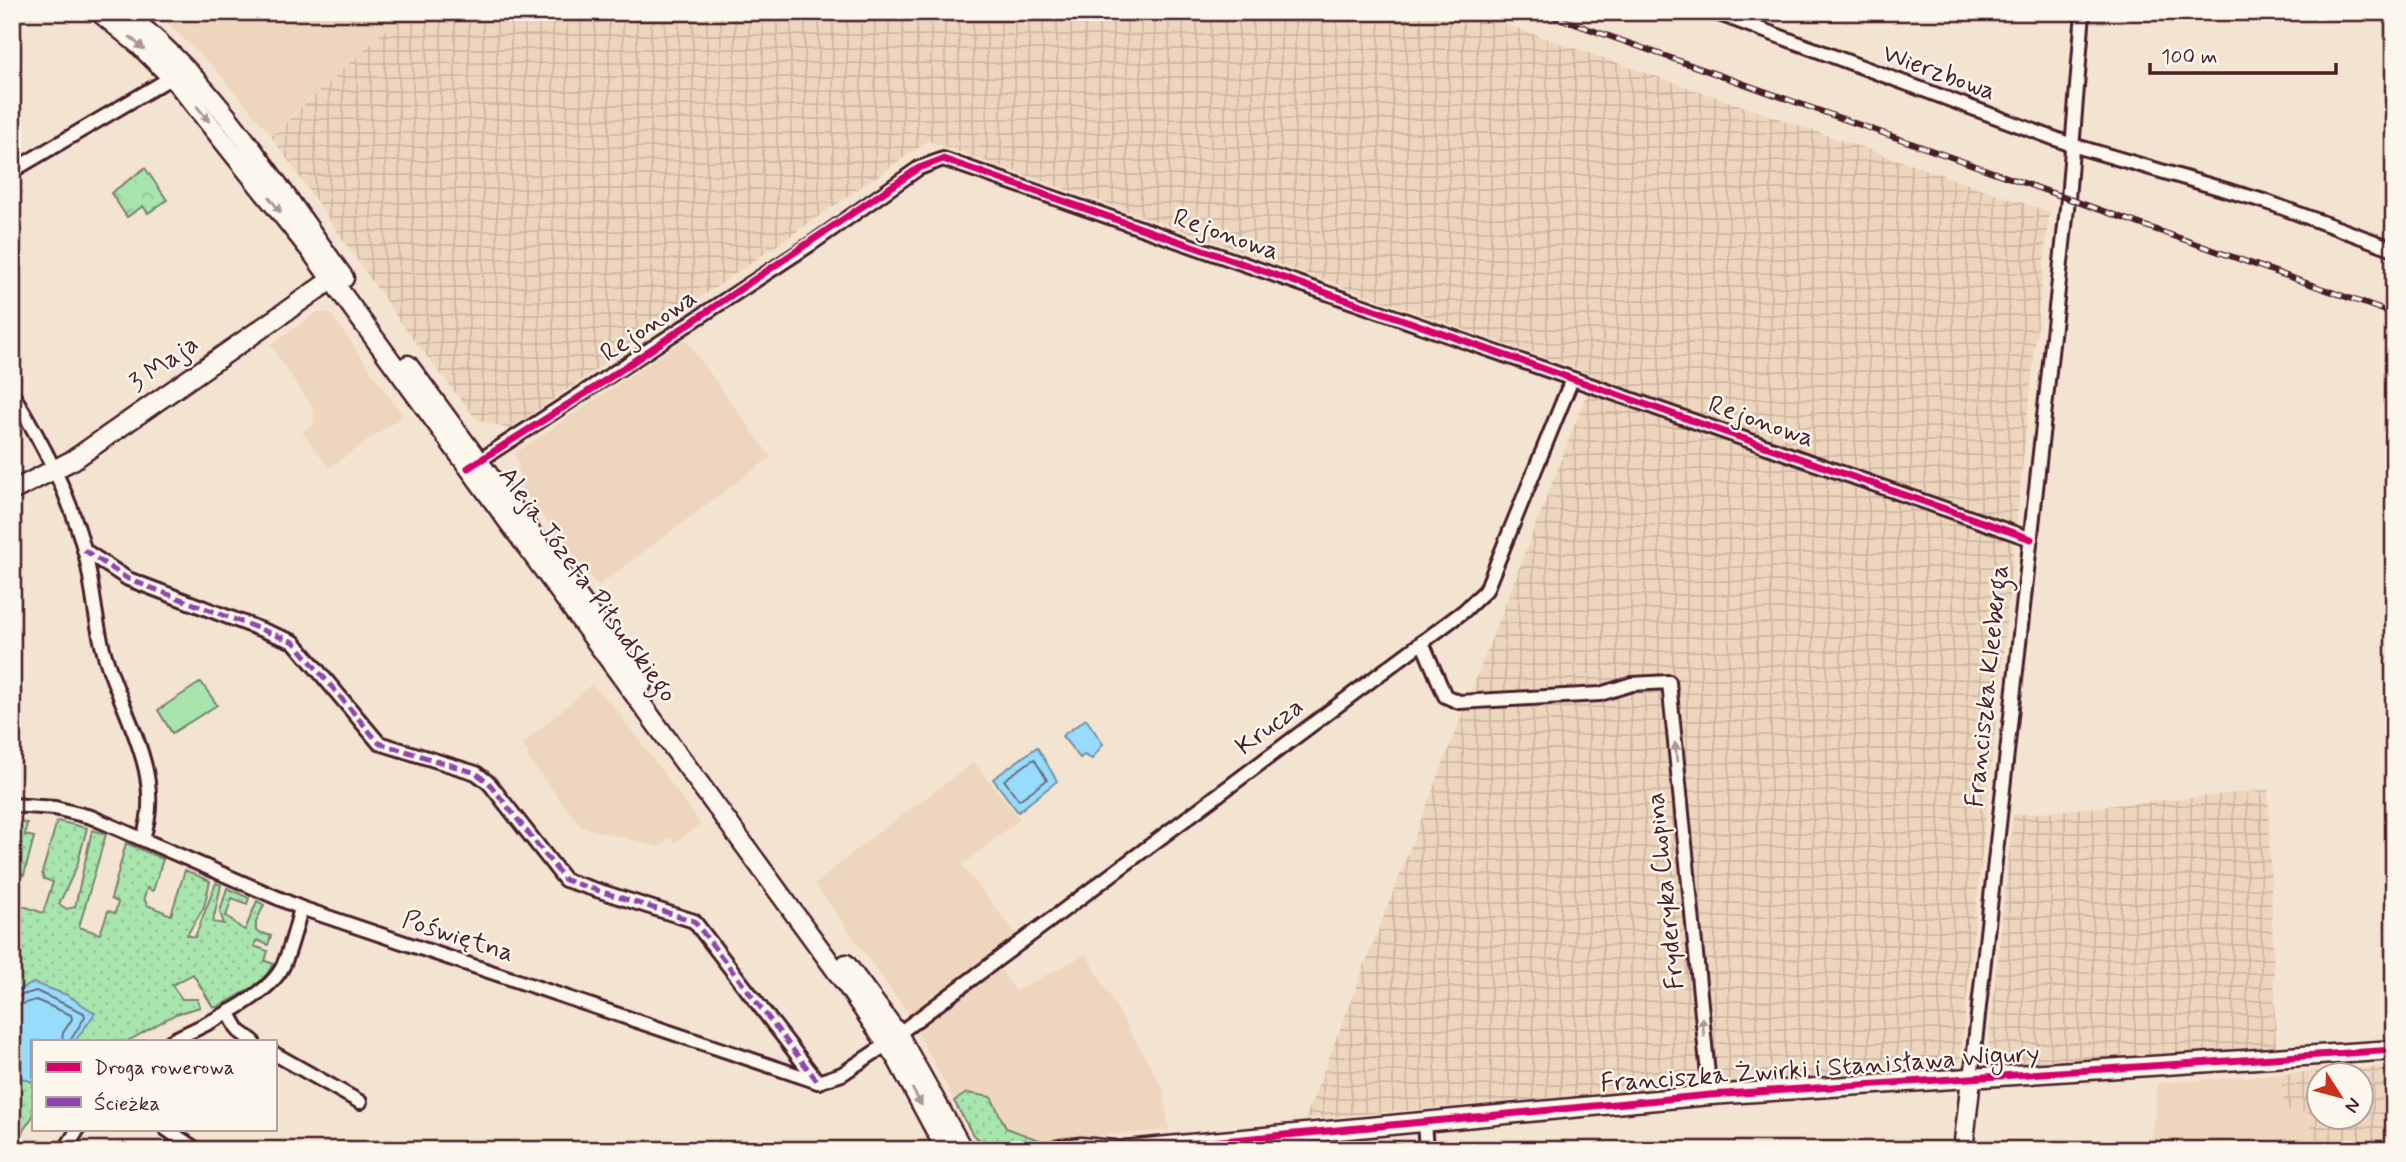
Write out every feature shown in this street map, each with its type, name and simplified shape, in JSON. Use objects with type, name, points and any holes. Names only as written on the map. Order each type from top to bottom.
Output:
[{"type":"main road","name":"Aleja Józefa Piłsudskiego","points":[[99,12],[172,77],[336,276]]},
{"type":"main road","name":"Aleja Józefa Piłsudskiego","points":[[123,12],[168,53],[214,102],[336,276],[892,1039],[964,1150]]},
{"type":"main road","name":"3 Maja","points":[[12,491],[55,471],[336,276]]},
{"type":"main road","name":"Aleja Józefa Piłsudskiego","points":[[892,1039],[946,1150]]},
{"type":"main road","name":"Franciszka Żwirki i Stanisława Wigury","points":[[1125,1150],[1710,1095],[2394,1050]]},
{"type":"main road","name":"Franciszka Kleeberga","points":[[1963,1150],[1971,1079]]},
{"type":"main road","points":[[1056,1150],[1115,1150]]},
{"type":"street","name":"Wierzbowa","points":[[1714,12],[2072,145],[2267,202],[2394,248]]},
{"type":"street","name":"Franciszka Kleeberga","points":[[1971,1079],[2031,538],[2072,145],[2083,12]]},
{"type":"street","points":[[12,171],[172,77]]},
{"type":"street","name":"Rejonowa","points":[[473,464],[811,244],[919,168],[943,159],[2031,538]]},
{"type":"street","name":"Krucza","points":[[892,1039],[1464,611],[1486,590],[1572,379]]},
{"type":"street","points":[[12,393],[55,471],[84,550],[95,623],[146,767],[152,794],[151,816],[143,838]]},
{"type":"street","points":[[84,550],[128,579],[294,642],[379,743],[476,773],[489,783],[565,880],[694,921],[818,1082],[842,1074],[892,1039]]},
{"type":"street","name":"Fryderyka Chopina","points":[[1422,642],[1445,696],[1459,702],[1600,694],[1632,684],[1669,682],[1710,1095]]},
{"type":"street","name":"Poświętna","points":[[12,805],[55,808],[91,817],[302,908],[818,1082]]},
{"type":"street","points":[[173,1040],[228,1012],[269,985],[277,975],[302,908]]},
{"type":"street","points":[[228,1012],[239,1031],[252,1040]]},
{"type":"street","points":[[276,1055],[360,1102]]},
{"type":"street","points":[[1424,1122],[1426,1150]]},
{"type":"street","points":[[65,1150],[77,1130]]},
{"type":"street","points":[[167,1130],[197,1150]]},
{"type":"shaded area","points":[[156,12],[404,12],[271,135],[215,69]]},
{"type":"shaded area","points":[[404,12],[1470,12],[2049,212],[1960,1063],[1305,1119],[1594,375],[928,141],[510,429],[477,420],[403,326],[271,136]]},
{"type":"shaded area","points":[[317,312],[331,314],[403,416],[329,468],[302,432],[314,424],[313,408],[270,345]]},
{"type":"shaded area","points":[[685,339],[771,457],[598,586],[522,490],[515,453]]},
{"type":"shaded area","points":[[592,684],[619,713],[701,824],[675,843],[671,838],[659,847],[581,827],[526,756],[529,753],[521,745]]},
{"type":"shaded area","points":[[974,762],[1020,819],[962,865],[1018,936],[911,1018],[815,884],[864,843]]},
{"type":"shaded area","points":[[2268,790],[2276,1046],[1986,1068],[2013,815]]},
{"type":"shaded area","points":[[1086,954],[1163,1088],[1169,1130],[988,1146],[973,1135],[917,1032],[999,969],[1016,991]]},
{"type":"shaded area","points":[[2394,1066],[2394,1150],[2312,1150],[2310,1130],[2374,1130],[2374,1067]]},
{"type":"shaded area","points":[[2304,1072],[2304,1112],[2284,1110],[2281,1074]]},
{"type":"shaded area","points":[[2281,1074],[2284,1110],[2304,1112],[2304,1130],[2310,1130],[2312,1150],[2151,1150],[2158,1083]]},
{"type":"green space","points":[[145,168],[167,200],[148,213],[143,206],[127,217],[111,193]]},
{"type":"green space","points":[[201,682],[217,705],[172,733],[158,710]]},
{"type":"green space","points":[[12,821],[27,823],[25,835],[34,837],[24,875],[12,871]]},
{"type":"green space","points":[[57,821],[87,828],[77,866],[59,904],[67,909],[75,907],[92,830],[106,834],[79,927],[100,934],[108,911],[115,913],[118,902],[111,899],[126,843],[163,859],[153,891],[147,888],[144,898],[147,905],[171,915],[185,870],[210,881],[204,907],[187,935],[195,937],[216,883],[221,885],[213,922],[224,924],[220,912],[227,888],[249,898],[247,904],[232,898],[226,916],[242,929],[245,930],[257,901],[264,905],[256,922],[256,931],[271,936],[268,945],[257,940],[254,946],[268,951],[265,961],[274,964],[259,984],[218,1007],[213,1007],[193,974],[172,985],[182,999],[197,999],[200,1007],[176,1014],[130,1040],[32,1040],[32,1117],[12,1147],[12,902],[43,913],[53,882],[44,879],[42,873]]},
{"type":"green space","points":[[967,1093],[991,1097],[1006,1128],[1042,1141],[988,1146],[973,1135],[954,1101]]},
{"type":"water","points":[[1086,719],[1103,744],[1092,759],[1084,755],[1080,758],[1062,736]]},
{"type":"water","points":[[1037,747],[1057,781],[1018,812],[993,779]]},
{"type":"water","points":[[34,983],[67,995],[95,1013],[76,1040],[32,1040],[32,1082],[12,1075],[12,997],[15,991]]},
{"type":"railway","points":[[1541,12],[2394,314]]},
{"type":"marked path","points":[[84,550],[128,579],[294,642],[379,743],[476,773],[489,783],[565,880],[694,921],[818,1082]]},
{"type":"cycle path","points":[[468,468],[597,386],[919,168],[943,159],[2031,539]]},
{"type":"cycle path","points":[[1125,1150],[1710,1095],[2394,1050]]}]
